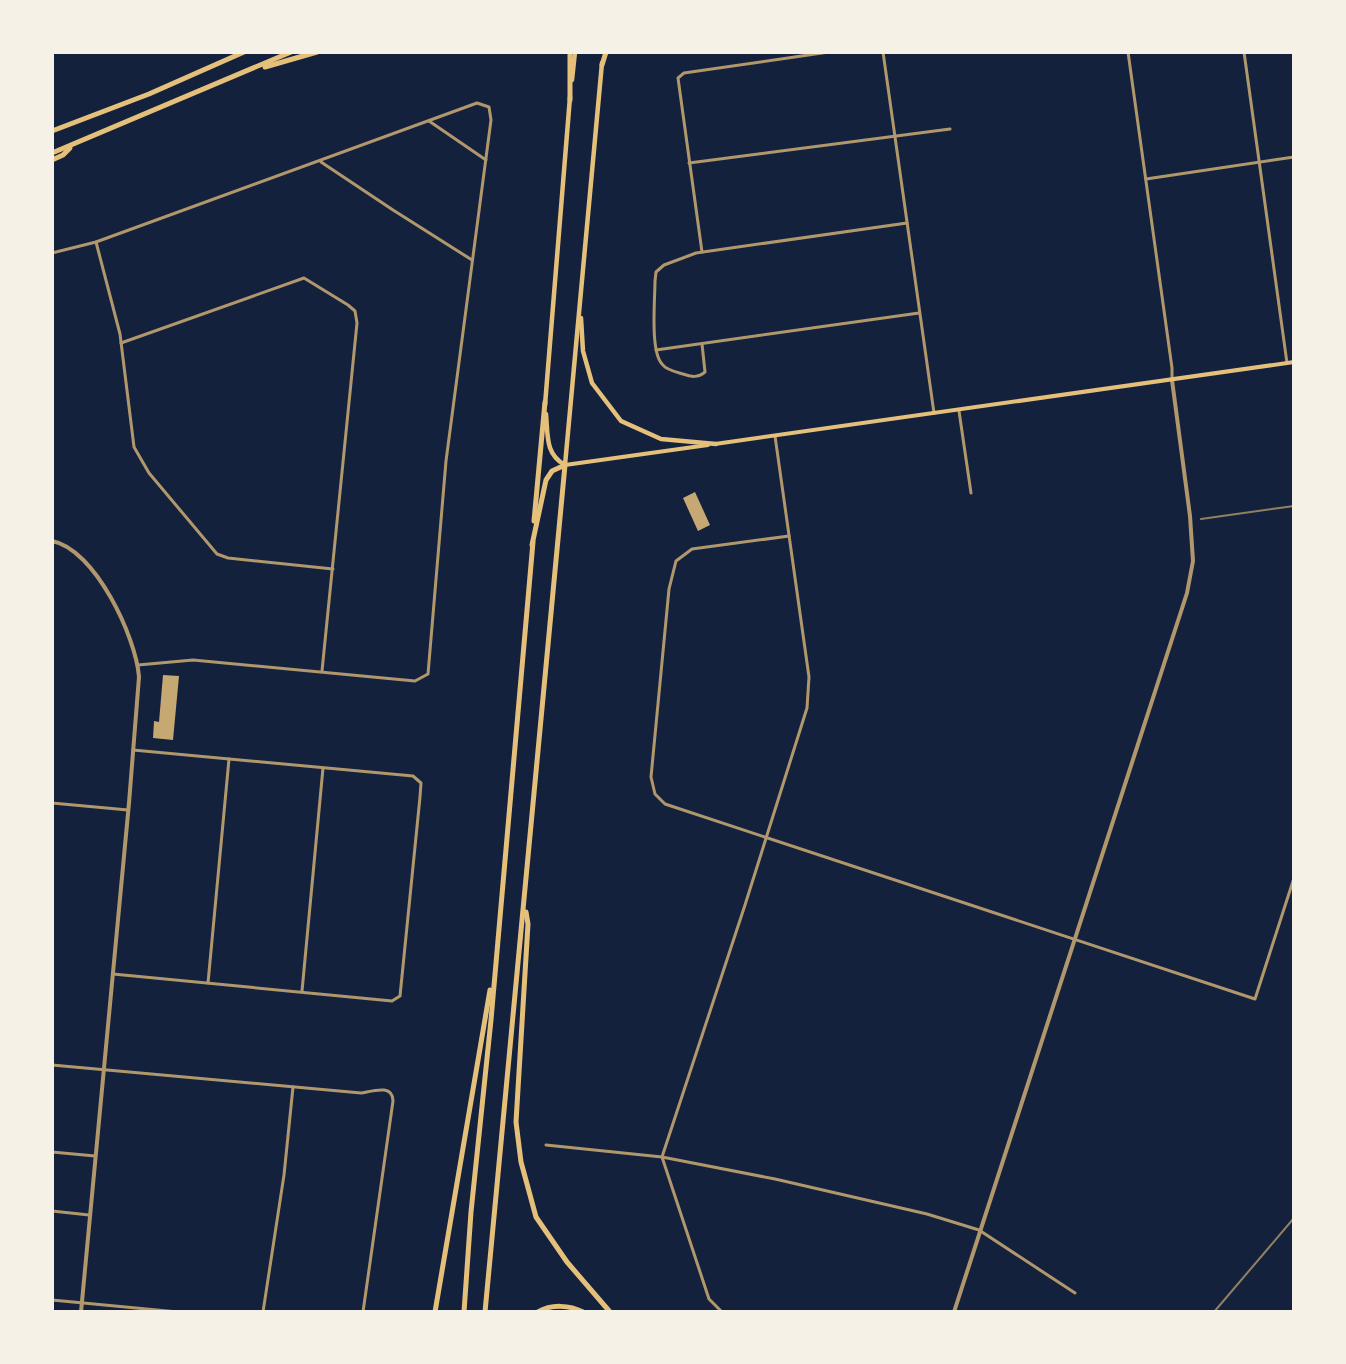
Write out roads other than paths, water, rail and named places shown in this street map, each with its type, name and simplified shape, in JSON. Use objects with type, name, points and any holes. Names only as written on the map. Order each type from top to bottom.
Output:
[{"type":"highway","points":[[55,129],[149,94],[244,52]]},
{"type":"highway","points":[[52,153],[251,71],[291,52]]},
{"type":"highway","points":[[251,71],[317,52]]},
{"type":"highway","points":[[570,100],[573,52]]},
{"type":"highway","points":[[602,65],[604,52]]},
{"type":"highway","points":[[52,160],[63,155],[71,147]]},
{"type":"highway","points":[[464,1311],[471,1212],[545,402]]},
{"type":"highway","points":[[532,545],[546,480],[552,471],[565,465]]},
{"type":"highway","points":[[484,1311],[525,902],[565,465]]},
{"type":"highway","points":[[525,902],[528,924],[516,1122],[521,1162],[536,1216],[567,1262],[610,1311]]},
{"type":"highway","points":[[435,1311],[495,959]]},
{"type":"highway","points":[[538,1311],[544,1308],[570,1307],[583,1311]]},
{"type":"main road","points":[[565,465],[602,65]]},
{"type":"main road","points":[[570,100],[545,402],[549,449],[554,459],[565,465],[1293,362]]},
{"type":"main road","points":[[581,300],[583,351],[592,383],[621,421],[662,439],[716,444]]},
{"type":"street","points":[[702,252],[678,78],[684,73],[829,52]]},
{"type":"street","points":[[883,52],[934,414]]},
{"type":"street","points":[[954,1311],[1187,593],[1193,561],[1190,516],[1172,368],[1128,52]]},
{"type":"street","points":[[1244,52],[1287,363]]},
{"type":"street","points":[[52,253],[96,242],[321,162],[477,103],[489,107],[491,120],[446,461],[428,674],[415,681],[193,660],[138,664]]},
{"type":"street","points":[[429,121],[486,160]]},
{"type":"street","points":[[690,163],[895,134],[950,129]]},
{"type":"street","points":[[1146,179],[1293,157]]},
{"type":"street","points":[[321,162],[472,260]]},
{"type":"street","points":[[702,344],[705,372],[690,376],[668,369],[662,364],[656,350],[656,272],[664,265],[702,252],[907,223]]},
{"type":"street","points":[[96,242],[121,343],[134,447],[149,473],[217,554],[228,558],[333,569]]},
{"type":"street","points":[[121,343],[304,278],[348,304],[355,311],[357,322],[322,671]]},
{"type":"street","points":[[656,350],[919,313]]},
{"type":"street","points":[[959,411],[971,494]]},
{"type":"street","points":[[722,1311],[709,1299],[662,1157],[745,906],[807,708],[809,677],[775,436]]},
{"type":"street","points":[[789,536],[692,549],[676,561],[669,589],[651,777],[655,794],[665,804],[1255,999],[1293,878]]},
{"type":"street","points":[[52,542],[62,543],[77,554],[106,589],[114,602],[138,664],[139,677],[81,1311]]},
{"type":"street","points":[[112,974],[392,1001],[400,996],[420,797],[421,783],[413,776],[133,750]]},
{"type":"street","points":[[208,983],[230,759]]},
{"type":"street","points":[[302,991],[323,768]]},
{"type":"street","points":[[52,803],[128,810]]},
{"type":"street","points":[[52,1065],[361,1093],[385,1089],[392,1093],[363,1311]]},
{"type":"street","points":[[262,1311],[284,1175],[292,1087]]},
{"type":"street","points":[[546,1145],[662,1157],[857,1197],[927,1214],[979,1230],[1075,1293]]},
{"type":"street","points":[[52,1152],[95,1156]]},
{"type":"street","points":[[52,1211],[89,1215]]},
{"type":"street","points":[[52,1299],[178,1311]]},
{"type":"railway","points":[[1201,519],[1294,506]]},
{"type":"railway","points":[[1214,1312],[1294,1218]]}]
